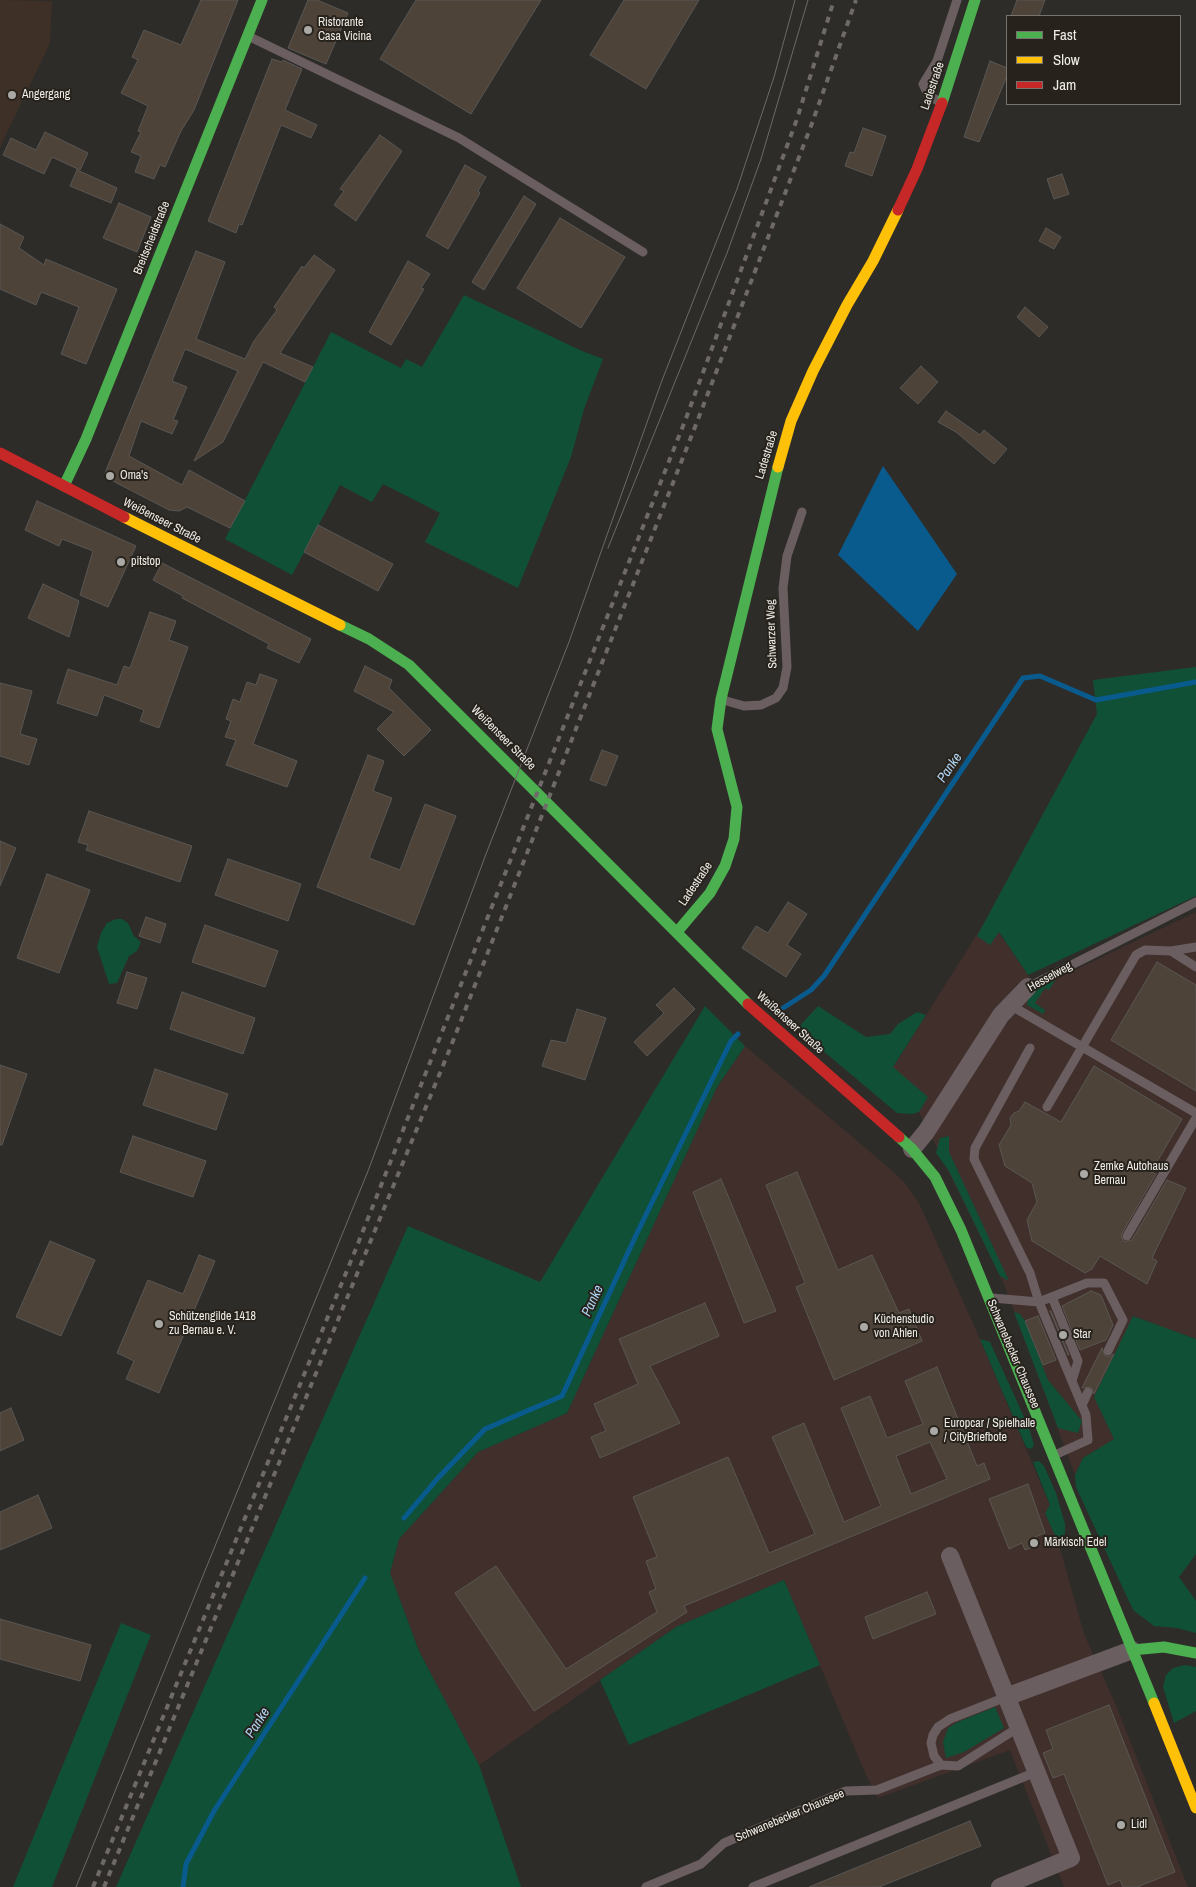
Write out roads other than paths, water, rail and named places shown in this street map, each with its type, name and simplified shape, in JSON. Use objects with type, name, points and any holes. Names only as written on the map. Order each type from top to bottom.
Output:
[{"type":"main road","name":"Breitscheidstraße","points":[[64,486],[86,439],[262,0]]},
{"type":"main road","name":"Ladestraße","points":[[677,932],[710,892],[725,866],[734,839],[737,807],[717,729],[721,699],[768,500],[791,422],[813,372],[847,305],[873,261],[917,169],[943,104],[975,0]]},
{"type":"main road","name":"Weißenseer Straße","points":[[0,453],[392,652],[416,671],[761,1017],[912,1149]]},
{"type":"main road","name":"Schwanebecker Chaussee","points":[[912,1149],[935,1177],[961,1230],[1196,1808]]},
{"type":"main road","points":[[1132,1650],[1164,1647],[1196,1652]]},
{"type":"street","name":"Hesselweg","points":[[912,1149],[926,1132],[1001,1015],[1028,987]]},
{"type":"street","points":[[950,1556],[1071,1858],[1000,1887]]},
{"type":"street","points":[[1006,1697],[1132,1650]]},
{"type":"lane","points":[[943,104],[928,95],[923,84],[937,61],[957,0]]},
{"type":"lane","points":[[248,36],[459,138],[643,252]]},
{"type":"lane","name":"Schwarzer Weg","points":[[721,699],[744,706],[761,705],[776,698],[783,688],[787,668],[783,588],[787,556],[802,512]]},
{"type":"lane","name":"Hesselweg","points":[[1028,987],[1196,902]]},
{"type":"lane","points":[[1047,1107],[1136,955],[1144,950],[1171,951],[1196,946]]},
{"type":"lane","points":[[1171,951],[1196,967]]},
{"type":"lane","points":[[731,1006],[740,996]]},
{"type":"lane","points":[[1010,1005],[1196,1114]]},
{"type":"lane","points":[[1030,1048],[979,1140],[975,1148],[974,1159],[1030,1273],[1039,1302],[1086,1415],[1088,1440],[1054,1456]]},
{"type":"lane","points":[[1127,1236],[1196,1118]]},
{"type":"lane","points":[[989,1298],[1039,1302],[1087,1283],[1104,1283],[1123,1320],[1108,1351]]},
{"type":"lane","points":[[1052,1297],[1078,1361],[1072,1381]]},
{"type":"lane","points":[[1082,1405],[1088,1392]]},
{"type":"lane","points":[[941,1765],[934,1756],[931,1743],[932,1735],[938,1727],[950,1719],[1006,1697]]},
{"type":"lane","name":"Schwanebecker Chaussee","points":[[646,1887],[701,1864],[724,1843],[846,1791],[878,1790],[941,1765],[953,1767],[965,1763],[1018,1727]]},
{"type":"lane","points":[[753,1887],[1036,1772]]},
{"type":"water","points":[[883,466],[957,574],[918,631],[838,555]]},
{"type":"waterway","name":"Panke","points":[[783,1008],[811,990],[824,976],[1023,678],[1040,676],[1096,700],[1196,682]]},
{"type":"waterway","name":"Panke","points":[[404,1518],[438,1478],[485,1429],[562,1396],[637,1233],[731,1041],[738,1034]]},
{"type":"waterway","name":"Panke","points":[[183,1887],[186,1864],[214,1811],[365,1578]]},
{"type":"tram line","points":[[76,1887],[368,1171],[486,854],[569,642],[661,383],[737,189],[774,77],[795,0]]},
{"type":"tram line","points":[[608,548],[727,253],[761,159],[808,0]]},
{"type":"railway","points":[[93,1887],[355,1251],[685,421],[797,119],[834,0]]},
{"type":"railway","points":[[104,1887],[449,1051],[695,427],[811,126],[856,0]]},
{"type":"place","name":"Ristorante Casa Vicina","points":[[308,30]]},
{"type":"place","name":"Angergang","points":[[12,95]]},
{"type":"place","name":"Oma's","points":[[110,476]]},
{"type":"place","name":"pitstop","points":[[121,562]]},
{"type":"place","name":"Zemke Autohaus Bernau","points":[[1084,1174]]},
{"type":"place","name":"Schützengilde 1418 zu Bernau e. V.","points":[[159,1324]]},
{"type":"place","name":"Küchenstudio von Ahlen","points":[[864,1327]]},
{"type":"place","name":"Star","points":[[1063,1335]]},
{"type":"place","name":"Europcar / Spielhalle / CityBriefbote","points":[[934,1431]]},
{"type":"place","name":"Märkisch Edel","points":[[1034,1543]]},
{"type":"place","name":"Lidl","points":[[1121,1825]]}]
